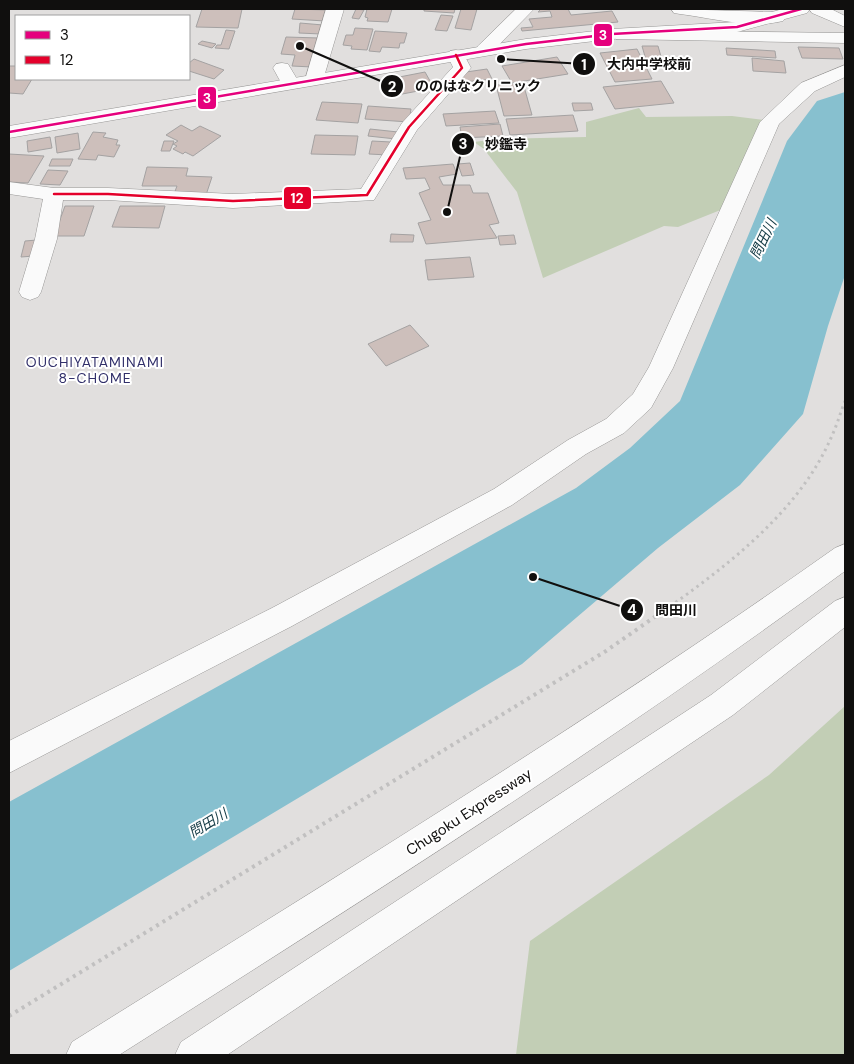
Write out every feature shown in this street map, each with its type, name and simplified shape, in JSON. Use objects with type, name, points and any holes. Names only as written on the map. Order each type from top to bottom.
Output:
[{"type":"main road","points":[[314,80],[336,9]]},
{"type":"main road","points":[[484,50],[525,9]]},
{"type":"main road","points":[[681,9],[748,17],[777,17]]},
{"type":"main road","points":[[663,31],[693,24],[697,20],[697,16],[681,9]]},
{"type":"main road","points":[[9,132],[287,76],[314,80],[484,50],[612,34],[737,27],[801,9]]},
{"type":"main road","points":[[818,9],[845,22]]},
{"type":"main road","points":[[612,34],[845,38]]},
{"type":"main road","points":[[9,188],[54,194],[108,194],[233,201],[367,195],[409,127],[462,68],[456,55]]},
{"type":"main road","points":[[9,758],[282,618],[426,540],[503,496],[577,447],[615,426],[642,401],[661,368],[770,122],[808,87],[845,70]]},
{"type":"main road","points":[[30,292],[46,239],[54,194]]},
{"type":"main road","name":"Chugoku Expressway","points":[[85,1055],[470,812],[673,679],[845,556]]},
{"type":"main road","points":[[194,1055],[722,705],[845,610]]},
{"type":"path","points":[[9,1016],[606,651],[694,590],[752,543],[798,492],[834,436],[845,401]]},
{"type":"green space","points":[[639,108],[646,117],[732,116],[765,120],[723,209],[678,227],[664,226],[543,278],[517,192],[484,149],[474,142],[497,139],[586,137],[586,122]]},
{"type":"green space","points":[[845,706],[845,1055],[516,1055],[530,941],[769,775]]},
{"type":"water","points":[[845,92],[845,275],[828,326],[803,414],[740,485],[658,548],[522,664],[9,971],[9,802],[576,488],[630,448],[680,401],[787,141],[817,101]]},
{"type":"building","points":[[202,9],[242,9],[238,28],[196,27]]},
{"type":"building","points":[[295,9],[327,10],[325,21],[292,19]]},
{"type":"building","points":[[356,9],[364,10],[359,19],[352,18]]},
{"type":"building","points":[[367,9],[392,9],[388,22],[367,21],[368,18],[365,17]]},
{"type":"building","points":[[424,9],[455,9],[454,13],[424,11]]},
{"type":"building","points":[[461,9],[477,9],[471,30],[455,28]]},
{"type":"building","points":[[541,9],[568,9],[571,15],[612,11],[618,22],[522,31],[521,28],[533,27],[529,19],[552,17],[550,11],[538,12]]},
{"type":"building","points":[[441,15],[453,16],[447,31],[435,30]]},
{"type":"building","points":[[300,23],[323,25],[321,34],[299,33]]},
{"type":"building","points":[[355,28],[373,29],[367,50],[351,49],[352,46],[343,45],[346,35],[353,35]]},
{"type":"building","points":[[226,30],[235,31],[229,49],[215,48],[217,45],[221,45]]},
{"type":"building","points":[[375,31],[407,33],[404,43],[400,43],[399,48],[382,47],[380,52],[369,51]]},
{"type":"building","points":[[286,37],[319,38],[312,67],[292,66],[295,55],[281,54]]},
{"type":"building","points":[[202,41],[216,44],[212,48],[198,44]]},
{"type":"building","points":[[642,46],[658,46],[662,60],[646,60]]},
{"type":"building","points":[[798,47],[839,48],[843,59],[802,58]]},
{"type":"building","points":[[726,48],[775,51],[776,58],[727,55]]},
{"type":"building","points":[[637,49],[652,79],[615,82],[600,53]]},
{"type":"building","points":[[557,57],[568,74],[512,83],[502,66]]},
{"type":"building","points":[[752,58],[784,61],[786,73],[753,71]]},
{"type":"building","points":[[194,59],[224,70],[214,79],[190,71],[190,62]]},
{"type":"building","points":[[9,66],[15,66],[15,80],[31,80],[23,94],[9,93]]},
{"type":"building","points":[[487,69],[492,79],[464,82],[459,73]]},
{"type":"building","points":[[425,72],[434,88],[397,95],[389,79]]},
{"type":"building","points":[[661,81],[674,103],[615,109],[603,87]]},
{"type":"building","points":[[523,83],[532,115],[504,116],[496,85]]},
{"type":"building","points":[[322,102],[362,104],[358,123],[316,120]]},
{"type":"building","points":[[572,103],[591,103],[593,110],[574,111]]},
{"type":"building","points":[[368,106],[411,109],[409,122],[365,119]]},
{"type":"building","points":[[495,111],[499,123],[446,126],[443,114]]},
{"type":"building","points":[[573,115],[578,131],[510,135],[506,119]]},
{"type":"building","points":[[500,124],[503,136],[462,138],[460,127]]},
{"type":"building","points":[[181,125],[192,131],[200,126],[221,136],[193,156],[185,152],[183,154],[173,149],[177,146],[173,144],[178,141],[166,135]]},
{"type":"building","points":[[370,129],[398,132],[396,139],[368,136]]},
{"type":"building","points":[[93,132],[106,133],[103,137],[118,140],[116,145],[120,145],[114,157],[98,155],[96,160],[78,159]]},
{"type":"building","points":[[78,133],[80,149],[57,153],[55,137]]},
{"type":"building","points":[[315,135],[358,136],[355,155],[311,154]]},
{"type":"building","points":[[50,137],[52,148],[28,152],[27,141]]},
{"type":"building","points":[[164,141],[174,141],[170,151],[161,151]]},
{"type":"building","points":[[372,141],[391,142],[388,155],[369,154]]},
{"type":"building","points":[[9,154],[44,156],[28,183],[9,182]]},
{"type":"building","points":[[52,159],[73,159],[70,166],[49,166]]},
{"type":"building","points":[[470,163],[474,175],[462,176],[458,164]]},
{"type":"building","points":[[453,164],[457,174],[439,177],[443,185],[470,185],[473,193],[488,193],[499,223],[489,225],[497,238],[426,244],[418,223],[431,220],[419,193],[430,189],[425,178],[406,179],[403,168]]},
{"type":"building","points":[[147,167],[188,168],[186,176],[212,177],[206,195],[174,194],[177,186],[142,186]]},
{"type":"building","points":[[48,170],[68,171],[60,185],[40,184]]},
{"type":"building","points":[[65,206],[94,206],[84,236],[54,236]]},
{"type":"building","points":[[120,206],[165,206],[159,228],[112,227]]},
{"type":"building","points":[[391,234],[414,235],[413,242],[390,242]]},
{"type":"building","points":[[514,235],[516,244],[500,245],[498,236]]},
{"type":"building","points":[[37,240],[34,256],[21,257],[25,241]]},
{"type":"building","points":[[470,257],[474,277],[428,280],[425,260]]},
{"type":"building","points":[[410,325],[429,346],[386,366],[368,344]]},
{"type":"transit line","name":"3","points":[[9,132],[526,44],[612,34],[737,27],[801,9]]},
{"type":"transit line","name":"12","points":[[54,194],[108,194],[233,201],[367,195],[409,127],[462,68],[456,55]]},
{"type":"place","name":"ののはなクリニック","points":[[300,46]]},
{"type":"place","name":"大内中学校前","points":[[501,59]]},
{"type":"place","name":"妙鑑寺","points":[[447,212]]},
{"type":"place","name":"問田川","points":[[533,577]]},
{"type":"district","name":"OUCHIYATAMINAMI 8-CHOME","points":[[95,370]]}]
